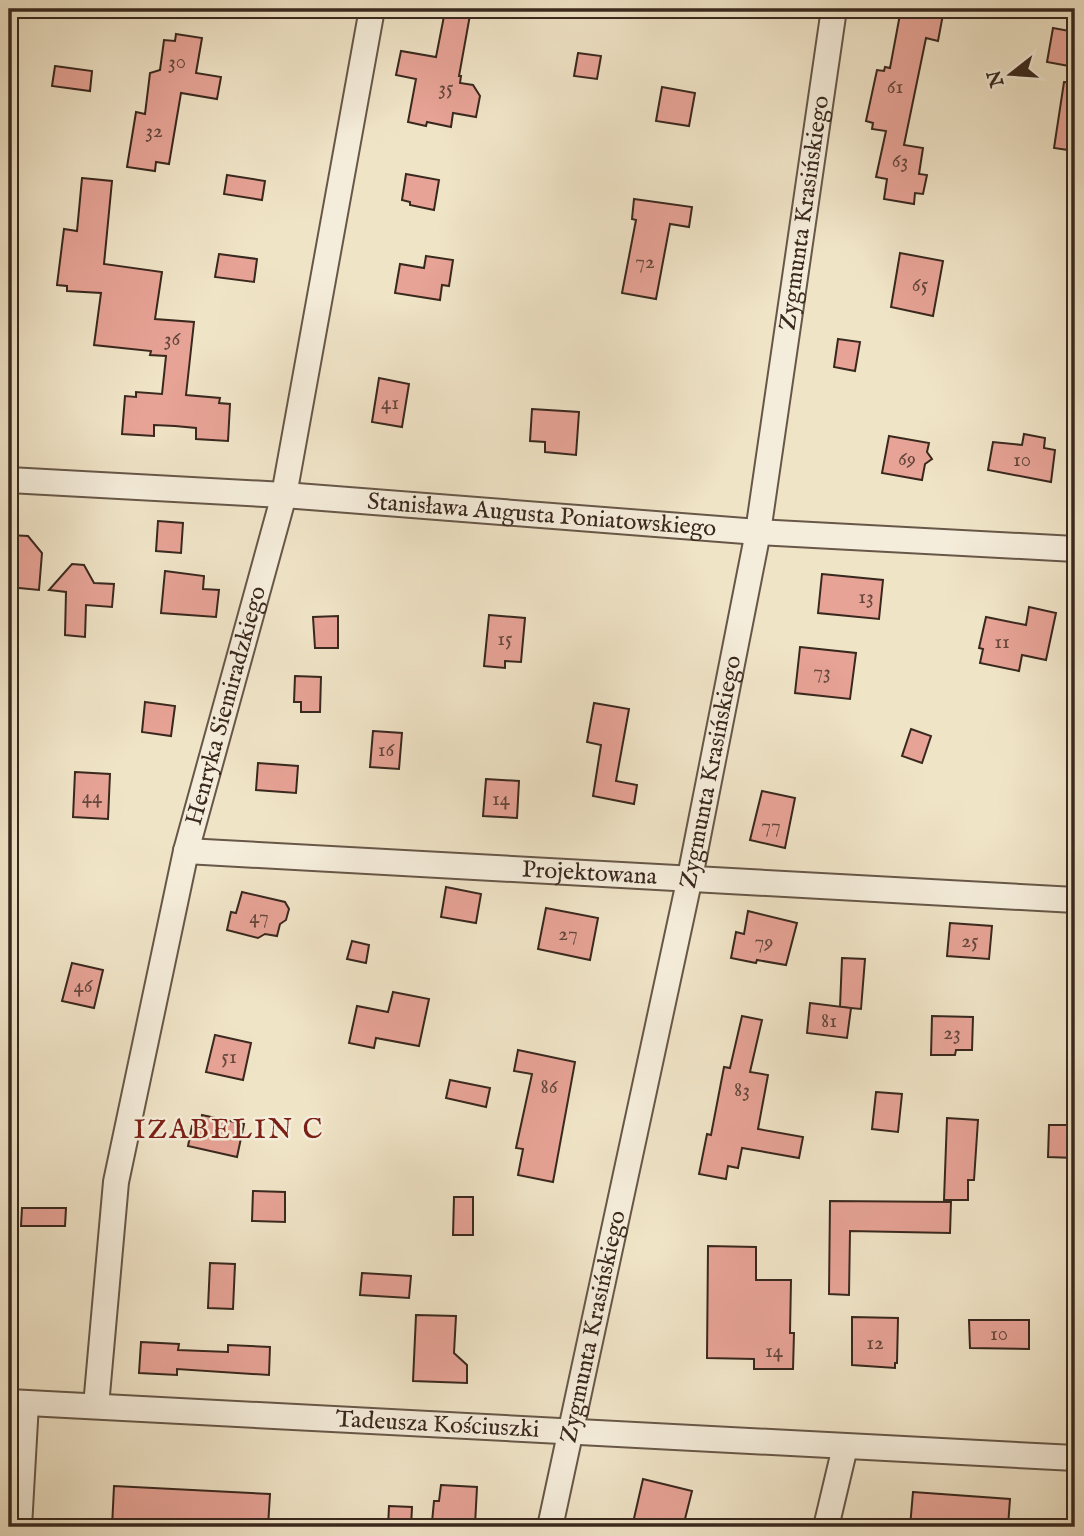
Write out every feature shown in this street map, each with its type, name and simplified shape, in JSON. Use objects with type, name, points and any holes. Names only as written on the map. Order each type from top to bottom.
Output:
[{"type":"street","name":"Henryka Siemiradzkiego","points":[[96,1406],[116,1182],[186,851],[284,495],[372,9]]},
{"type":"street","name":"Zygmunta Krasińskiego","points":[[550,1527],[690,877],[758,532],[834,9]]},
{"type":"street","name":"Stanisława Augusta Poniatowskiego","points":[[9,480],[284,495],[758,532],[1075,549]]},
{"type":"street","name":"Projektowana","points":[[186,851],[1075,900]]},
{"type":"street","name":"Tadeusza Kościuszki","points":[[18,1402],[1075,1458]]},
{"type":"street","points":[[18,1402],[19,1527]]},
{"type":"street","points":[[826,1527],[845,1447]]},
{"type":"building","points":[[901,9],[944,9],[938,41],[926,38],[904,145],[923,148],[919,174],[927,175],[923,194],[915,193],[914,204],[884,199],[887,179],[876,177],[886,131],[872,129],[873,123],[866,121],[877,70],[890,68]]},
{"type":"building","points":[[445,11],[470,15],[459,76],[460,83],[473,85],[480,96],[476,117],[453,113],[451,127],[427,122],[426,126],[408,122],[416,79],[396,75],[401,51],[436,57]]},
{"type":"building","points":[[1053,28],[1075,32],[1069,66],[1047,62]]},
{"type":"building","points":[[176,34],[202,38],[196,73],[221,77],[217,99],[181,93],[169,164],[156,162],[155,171],[127,167],[136,112],[145,114],[150,73],[160,70],[164,40],[175,41]]},
{"type":"building","points":[[578,53],[601,56],[597,79],[574,76]]},
{"type":"building","points":[[55,66],[92,71],[90,91],[52,86]]},
{"type":"building","points":[[1064,82],[1075,83],[1075,151],[1054,148]]},
{"type":"building","points":[[662,87],[695,93],[689,126],[656,121]]},
{"type":"building","points":[[406,174],[439,180],[434,210],[410,205],[410,202],[402,200]]},
{"type":"building","points":[[227,175],[265,181],[262,200],[224,194]]},
{"type":"building","points":[[82,178],[112,181],[104,264],[162,272],[155,319],[194,322],[186,395],[220,398],[219,403],[230,404],[228,441],[196,439],[196,428],[175,426],[154,425],[154,436],[122,434],[125,396],[136,397],[136,392],[162,394],[166,356],[150,355],[151,351],[94,345],[101,293],[67,291],[67,286],[57,285],[64,229],[77,231]]},
{"type":"building","points":[[634,199],[692,207],[689,227],[670,224],[656,299],[622,293],[636,220],[632,219]]},
{"type":"building","points":[[900,253],[943,261],[933,316],[891,307]]},
{"type":"building","points":[[219,254],[257,259],[254,282],[215,277]]},
{"type":"building","points":[[426,256],[453,260],[449,286],[442,285],[440,300],[395,293],[400,264],[424,268]]},
{"type":"building","points":[[838,339],[860,342],[855,371],[834,367]]},
{"type":"building","points":[[379,378],[409,384],[402,427],[372,422]]},
{"type":"building","points":[[532,409],[579,412],[576,455],[545,452],[545,442],[530,441]]},
{"type":"building","points":[[1024,434],[1045,438],[1044,448],[1055,450],[1051,482],[988,470],[993,442],[1022,445]]},
{"type":"building","points":[[889,436],[929,443],[927,452],[932,459],[925,464],[922,480],[882,473]]},
{"type":"building","points":[[158,521],[183,523],[181,553],[156,551]]},
{"type":"building","points":[[9,535],[28,536],[42,553],[39,590],[9,587]]},
{"type":"building","points":[[72,564],[84,565],[94,583],[114,584],[112,607],[86,605],[85,637],[65,635],[66,592],[49,590]]},
{"type":"building","points":[[165,571],[204,576],[203,589],[219,590],[216,617],[161,613]]},
{"type":"building","points":[[822,574],[883,580],[879,619],[818,613]]},
{"type":"building","points":[[1029,607],[1056,613],[1046,660],[1022,655],[1019,671],[980,663],[983,649],[979,648],[986,617],[1026,625]]},
{"type":"building","points":[[489,615],[525,618],[521,662],[505,661],[505,668],[484,666]]},
{"type":"building","points":[[338,616],[338,648],[315,648],[313,617]]},
{"type":"building","points":[[800,647],[856,653],[850,699],[795,693]]},
{"type":"building","points":[[295,676],[321,677],[320,712],[301,712],[301,702],[294,702]]},
{"type":"building","points":[[145,702],[175,706],[171,736],[142,732]]},
{"type":"building","points":[[594,703],[629,709],[616,781],[637,785],[634,804],[593,796],[601,745],[587,742]]},
{"type":"building","points":[[911,729],[931,736],[922,763],[902,756]]},
{"type":"building","points":[[373,731],[402,733],[399,769],[370,767]]},
{"type":"building","points":[[258,763],[298,766],[296,793],[256,790]]},
{"type":"building","points":[[75,772],[110,774],[108,819],[73,817]]},
{"type":"building","points":[[486,779],[519,781],[517,818],[483,816]]},
{"type":"building","points":[[762,791],[795,798],[785,848],[750,840]]},
{"type":"building","points":[[446,887],[481,894],[476,923],[441,917]]},
{"type":"building","points":[[242,892],[285,902],[289,909],[286,920],[280,924],[277,936],[265,934],[258,938],[227,930],[231,912],[236,913]]},
{"type":"building","points":[[546,908],[598,918],[590,960],[538,949]]},
{"type":"building","points":[[748,911],[797,923],[786,965],[731,958],[736,932],[744,934]]},
{"type":"building","points":[[950,923],[992,926],[989,959],[947,956]]},
{"type":"building","points":[[352,941],[369,945],[366,963],[347,959]]},
{"type":"building","points":[[842,958],[865,959],[861,1009],[840,1007]]},
{"type":"building","points":[[72,963],[103,970],[94,1008],[62,1001]]},
{"type":"building","points":[[393,992],[429,999],[419,1046],[376,1038],[374,1048],[349,1043],[357,1006],[388,1012]]},
{"type":"building","points":[[810,1003],[851,1008],[847,1038],[807,1033]]},
{"type":"building","points":[[742,1016],[762,1020],[750,1072],[768,1075],[758,1129],[803,1137],[799,1158],[742,1148],[738,1168],[728,1166],[726,1179],[699,1174],[707,1134],[711,1135],[724,1067],[730,1068]]},
{"type":"building","points":[[932,1016],[973,1017],[972,1050],[956,1050],[955,1055],[931,1055]]},
{"type":"building","points":[[215,1035],[251,1043],[243,1080],[206,1072]]},
{"type":"building","points":[[518,1050],[575,1062],[553,1182],[518,1175],[523,1149],[516,1148],[532,1074],[514,1071]]},
{"type":"building","points":[[450,1080],[490,1088],[486,1107],[446,1098]]},
{"type":"building","points":[[876,1092],[902,1094],[898,1132],[872,1129]]},
{"type":"building","points":[[202,1115],[244,1124],[237,1157],[188,1146],[192,1126],[200,1128]]},
{"type":"building","points":[[947,1118],[978,1120],[974,1180],[968,1180],[968,1200],[944,1200]]},
{"type":"building","points":[[1049,1125],[1075,1125],[1075,1158],[1048,1157]]},
{"type":"building","points":[[253,1191],[285,1192],[285,1222],[252,1221]]},
{"type":"building","points":[[454,1197],[473,1197],[473,1235],[453,1235]]},
{"type":"building","points":[[830,1201],[951,1202],[950,1233],[850,1231],[849,1295],[829,1294]]},
{"type":"building","points":[[22,1208],[66,1208],[65,1226],[21,1226]]},
{"type":"building","points":[[708,1246],[756,1247],[756,1280],[791,1280],[790,1333],[794,1333],[793,1369],[754,1369],[754,1359],[707,1358]]},
{"type":"building","points":[[210,1263],[235,1264],[233,1309],[208,1308]]},
{"type":"building","points":[[362,1273],[411,1276],[409,1298],[360,1295]]},
{"type":"building","points":[[416,1315],[456,1316],[454,1353],[467,1365],[467,1383],[413,1381]]},
{"type":"building","points":[[852,1317],[898,1318],[895,1368],[852,1365]]},
{"type":"building","points":[[969,1320],[1029,1320],[1029,1349],[970,1348]]},
{"type":"building","points":[[141,1342],[179,1344],[178,1350],[228,1352],[228,1345],[270,1347],[269,1375],[177,1369],[177,1375],[139,1373]]},
{"type":"building","points":[[643,1479],[692,1491],[683,1527],[632,1527]]},
{"type":"building","points":[[441,1485],[477,1487],[475,1525],[432,1522],[434,1501],[439,1501]]},
{"type":"building","points":[[114,1486],[270,1494],[268,1527],[112,1527]]},
{"type":"building","points":[[913,1492],[1010,1499],[1008,1527],[910,1527]]},
{"type":"building","points":[[389,1506],[412,1507],[411,1527],[388,1527]]},
{"type":"district","name":"IZABELIN C","points":[[229,1130]]}]
